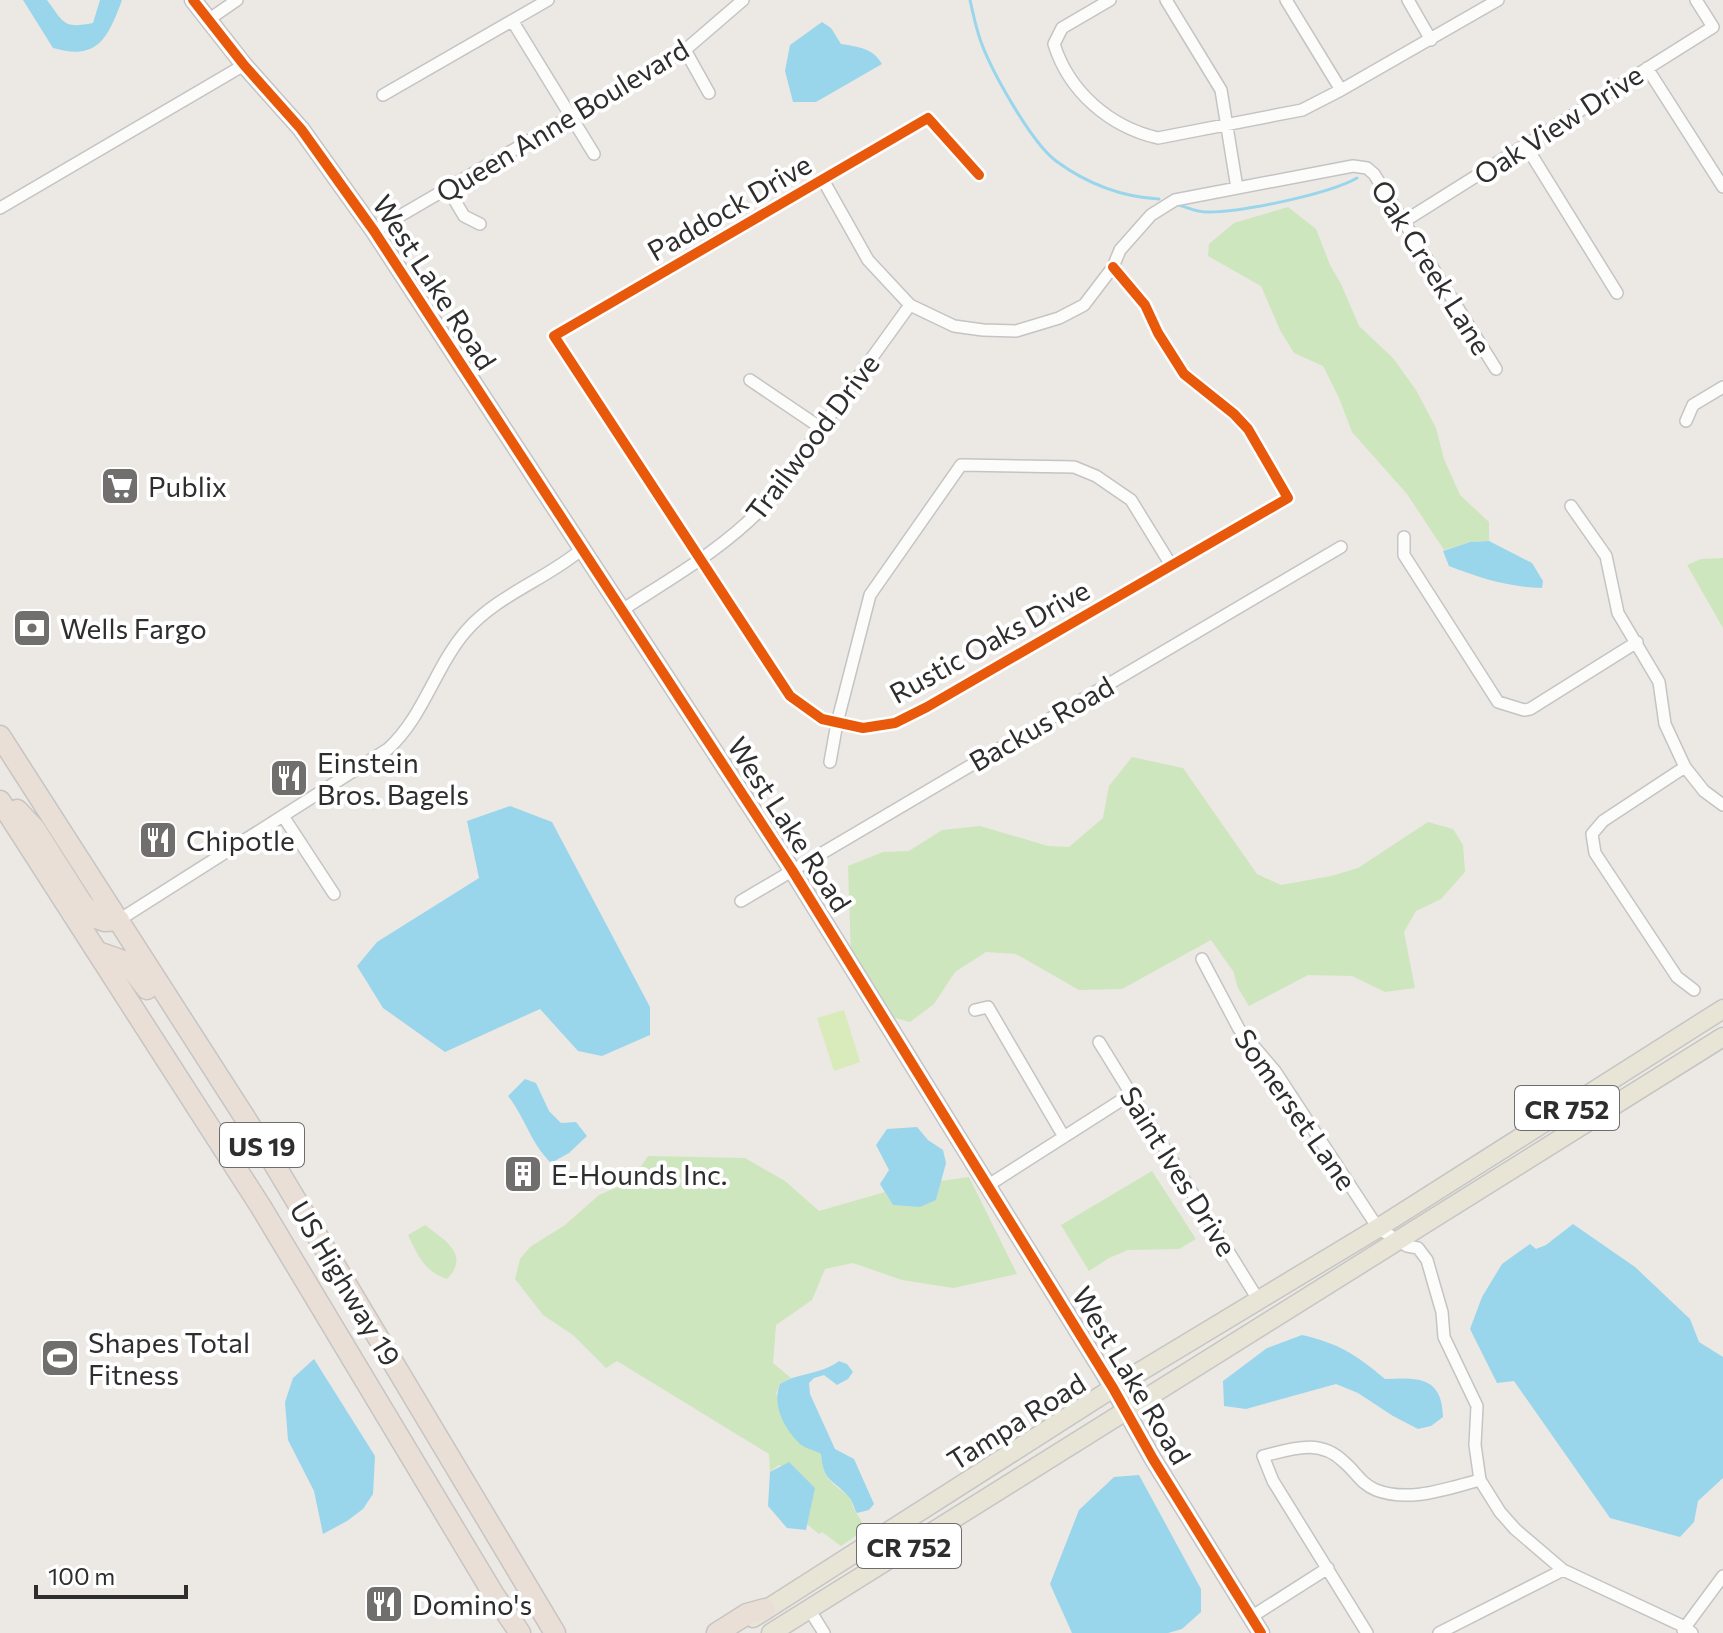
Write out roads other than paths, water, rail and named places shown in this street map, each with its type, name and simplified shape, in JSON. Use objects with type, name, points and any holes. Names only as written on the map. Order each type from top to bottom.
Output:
[{"type":"highway","name":"US Highway 19","points":[[0,736],[267,1152],[555,1633]]},
{"type":"highway","points":[[0,793],[35,829],[82,903],[96,918],[119,920]]},
{"type":"highway","name":"US Highway 19","points":[[0,801],[261,1207],[494,1595],[520,1633]]},
{"type":"highway","points":[[98,952],[126,962],[161,1010],[175,1012]]},
{"type":"highway","points":[[494,1595],[506,1633]]},
{"type":"highway","points":[[717,1633],[747,1614],[765,1609]]},
{"type":"main road","name":"Tampa Road","points":[[731,1633],[884,1532],[1113,1388],[1378,1228],[1723,1009]]},
{"type":"main road","name":"Tampa Road","points":[[771,1633],[1126,1410],[1403,1244],[1723,1037]]},
{"type":"main road","points":[[809,1609],[809,1600],[819,1585],[858,1561],[884,1532]]},
{"type":"street","name":"West Lake Road","points":[[193,0],[244,65],[301,129],[374,231],[622,610],[792,870],[1261,1633]]},
{"type":"street","points":[[208,20],[237,0]]},
{"type":"street","points":[[383,95],[548,0]]},
{"type":"street","name":"Queen Anne Boulevard","points":[[374,231],[685,50],[743,0]]},
{"type":"street","points":[[1110,0],[1062,28],[1054,44],[1058,57],[1081,94],[1096,109],[1138,133],[1158,138],[1302,110],[1498,0]]},
{"type":"street","points":[[1166,0],[1221,90],[1237,188]]},
{"type":"street","points":[[1286,0],[1341,90]]},
{"type":"street","points":[[1408,0],[1431,40]]},
{"type":"street","name":"Oak View Drive","points":[[1403,222],[1713,27],[1696,0]]},
{"type":"street","points":[[513,22],[594,154]]},
{"type":"street","points":[[685,50],[709,93]]},
{"type":"street","points":[[0,208],[244,65]]},
{"type":"street","points":[[1647,68],[1723,187]]},
{"type":"street","name":"Paddock Drive","points":[[554,336],[928,118],[979,175]]},
{"type":"street","points":[[1526,146],[1617,293]]},
{"type":"street","name":"Oak Creek Lane","points":[[823,180],[868,260],[910,305],[954,326],[1016,331],[1059,318],[1084,305],[1113,267],[1120,250],[1151,215],[1175,200],[1353,166],[1367,168],[1374,174],[1496,369]]},
{"type":"street","points":[[448,189],[464,216],[480,224]]},
{"type":"street","name":"Rustic Oaks Drive","points":[[554,336],[790,696],[813,715],[863,728],[895,723],[927,707],[1288,498],[1248,429],[1184,374],[1158,333],[1145,305],[1113,267]]},
{"type":"street","name":"Trailwood Drive","points":[[622,610],[734,537],[767,503],[910,305]]},
{"type":"street","points":[[750,380],[821,428]]},
{"type":"street","points":[[1686,421],[1693,405],[1723,387]]},
{"type":"street","points":[[830,762],[870,595],[961,465],[1074,467],[1096,476],[1131,500],[1171,565]]},
{"type":"street","points":[[1571,506],[1606,556],[1618,613],[1659,682],[1665,724],[1685,767],[1704,791],[1723,805]]},
{"type":"street","points":[[1404,537],[1404,555],[1498,702],[1530,709],[1637,642]]},
{"type":"street","name":"Backus Road","points":[[741,901],[1341,547]]},
{"type":"street","points":[[119,920],[397,741],[422,706],[452,649],[468,628],[582,549]]},
{"type":"street","points":[[1685,767],[1603,821],[1592,834],[1595,853],[1677,977],[1694,990]]},
{"type":"street","points":[[283,816],[334,894]]},
{"type":"street","name":"Somerset Lane","points":[[1202,959],[1239,1029],[1275,1071],[1378,1228],[1403,1244],[1418,1248],[1427,1260],[1442,1312],[1444,1337],[1477,1406],[1475,1445],[1480,1480]]},
{"type":"street","points":[[975,1010],[988,1007],[1064,1137]]},
{"type":"street","name":"Saint Ives Drive","points":[[1099,1042],[1259,1301]]},
{"type":"street","points":[[1668,1044],[1681,1064]]},
{"type":"street","points":[[987,1186],[1131,1094]]},
{"type":"street","points":[[1367,1633],[1273,1481],[1263,1456],[1302,1446],[1320,1446],[1343,1460],[1361,1482],[1375,1490],[1393,1494],[1417,1495],[1480,1480],[1515,1529],[1563,1570],[1686,1631],[1723,1576]]},
{"type":"street","points":[[1251,1617],[1328,1568]]},
{"type":"street","points":[[1439,1633],[1563,1570]]},
{"type":"street","points":[[809,1609],[824,1633]]},
{"type":"water","points":[[23,0],[47,0],[61,19],[76,25],[93,23],[100,0],[122,0],[112,25],[99,43],[91,49],[68,51],[53,48]]},
{"type":"water","points":[[822,22],[831,28],[841,44],[870,51],[882,64],[816,102],[793,102],[785,71],[790,45]]},
{"type":"water","points":[[1489,541],[1532,563],[1543,581],[1542,588],[1494,581],[1449,566],[1443,551],[1470,542]]},
{"type":"water","points":[[510,806],[552,822],[650,1007],[650,1035],[602,1056],[578,1051],[540,1009],[445,1052],[383,1008],[357,966],[377,942],[479,878],[467,821]]},
{"type":"water","points":[[525,1079],[536,1083],[549,1111],[561,1123],[576,1122],[587,1136],[569,1153],[551,1163],[508,1096]]},
{"type":"water","points":[[917,1127],[928,1140],[943,1150],[946,1163],[936,1200],[920,1207],[893,1205],[880,1184],[889,1170],[876,1145],[887,1129]]},
{"type":"water","points":[[1573,1224],[1635,1267],[1690,1319],[1699,1342],[1723,1357],[1723,1478],[1698,1501],[1694,1522],[1680,1537],[1610,1518],[1514,1381],[1497,1383],[1470,1329],[1482,1297],[1502,1264],[1530,1244],[1536,1249],[1546,1245]]},
{"type":"water","points":[[1302,1335],[1346,1351],[1385,1379],[1426,1382],[1438,1394],[1443,1417],[1431,1426],[1418,1429],[1358,1393],[1336,1384],[1246,1409],[1224,1406],[1223,1381],[1267,1348]]},
{"type":"water","points":[[314,1359],[375,1456],[373,1494],[363,1509],[323,1534],[314,1491],[288,1440],[285,1402],[293,1378]]},
{"type":"water","points":[[839,1361],[847,1364],[853,1372],[848,1379],[837,1385],[824,1375],[814,1378],[809,1383],[810,1394],[835,1449],[854,1459],[874,1504],[869,1510],[857,1513],[850,1498],[826,1475],[821,1454],[798,1442],[788,1429],[777,1399],[780,1384]]},
{"type":"water","points":[[789,1462],[815,1488],[806,1530],[787,1528],[768,1506],[770,1472]]},
{"type":"water","points":[[1139,1475],[1201,1589],[1201,1612],[1182,1629],[1168,1633],[1072,1633],[1050,1584],[1079,1510],[1114,1477]]},
{"type":"waterway","points":[[970,0],[986,55],[1013,106],[1046,152],[1092,182],[1118,192],[1159,199]]},
{"type":"waterway","points":[[1176,204],[1202,212],[1240,209],[1306,196],[1357,178]]},
{"type":"place","name":"Publix","points":[[120,486]]},
{"type":"place","name":"Wells Fargo","points":[[32,628]]},
{"type":"place","name":"Einstein Bros. Bagels","points":[[289,778]]},
{"type":"place","name":"Chipotle","points":[[158,840]]},
{"type":"place","name":"E-Hounds Inc.","points":[[523,1174]]},
{"type":"place","name":"Shapes Total Fitness","points":[[60,1358]]},
{"type":"place","name":"Domino's","points":[[384,1604]]}]
